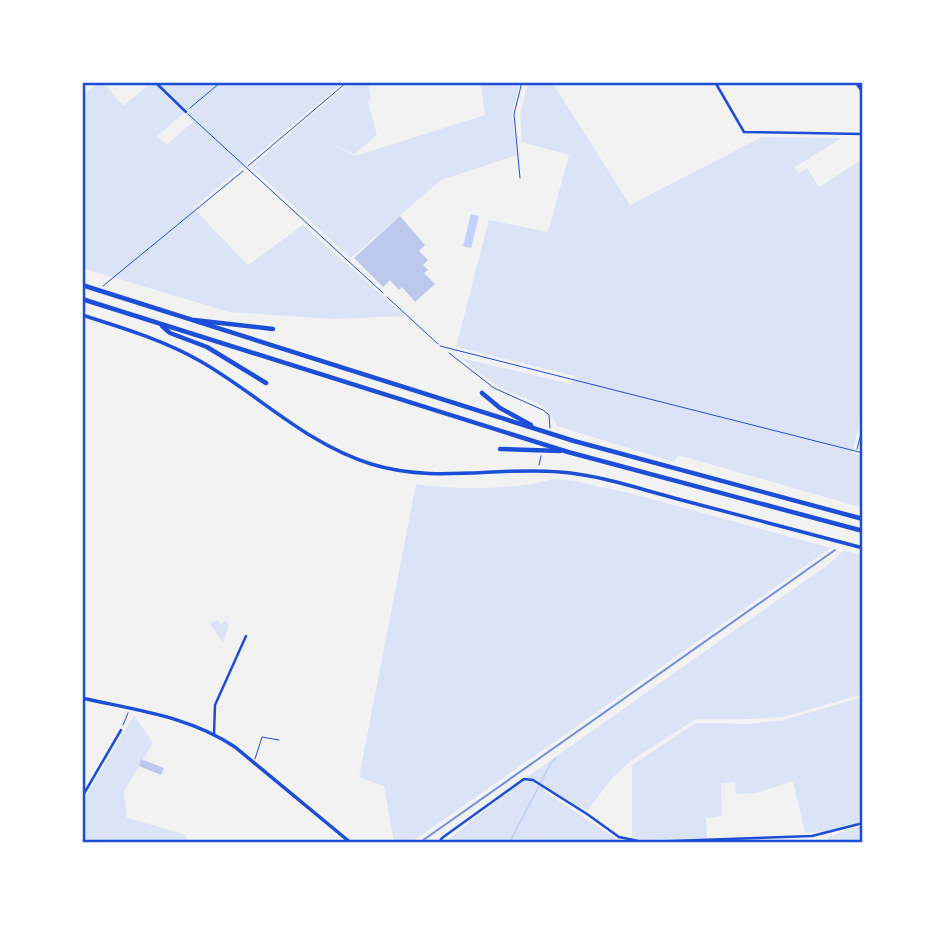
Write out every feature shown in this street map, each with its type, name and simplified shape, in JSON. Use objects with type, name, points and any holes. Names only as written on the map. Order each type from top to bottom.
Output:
[{"type":"highway","points":[[82,285],[574,441],[863,519]]},
{"type":"highway","points":[[82,299],[568,452],[863,531]]},
{"type":"highway","points":[[179,317],[273,328]]},
{"type":"highway","points":[[159,323],[170,333],[206,347],[266,383]]},
{"type":"highway","points":[[482,393],[500,408],[526,420],[534,428]]},
{"type":"highway","points":[[500,449],[568,452]]},
{"type":"main road","points":[[856,82],[863,92]]},
{"type":"main road","points":[[82,316],[144,335],[179,350],[226,377],[319,441],[371,464],[393,470],[440,475],[524,470],[582,475],[863,548]]},
{"type":"main road","points":[[82,698],[184,722],[214,734],[254,762],[351,843]]},
{"type":"street","points":[[155,82],[186,112]]},
{"type":"street","points":[[715,82],[744,132],[863,134]]},
{"type":"street","points":[[214,734],[215,705],[246,636]]},
{"type":"street","points":[[82,797],[121,730]]},
{"type":"street","points":[[439,843],[442,838],[524,779],[533,780],[619,838],[643,842],[812,836],[863,823]]},
{"type":"lane","points":[[247,168],[347,82]]},
{"type":"lane","points":[[520,178],[514,114],[522,82]]},
{"type":"lane","points":[[186,112],[383,293]]},
{"type":"lane","points":[[440,346],[863,453]]},
{"type":"lane","points":[[856,452],[863,426]]},
{"type":"lane","points":[[254,762],[262,737],[279,740]]},
{"type":"path","points":[[186,112],[221,82]]},
{"type":"path","points":[[111,279],[247,168]]},
{"type":"path","points":[[383,293],[440,346],[494,388],[543,410],[549,415],[551,424]]},
{"type":"path","points":[[121,730],[130,708]]},
{"type":"shaded area","points":[[99,82],[103,82],[123,106],[153,82],[344,82],[193,208],[248,265],[303,225],[405,316],[334,319],[229,312],[82,268],[82,96]],"holes":[[[184,113],[193,122],[166,145],[157,136]]]},
{"type":"shaded area","points":[[350,82],[368,82],[371,98],[368,101],[377,135],[354,154],[333,145],[355,156],[485,115],[481,82],[520,82],[512,114],[517,155],[441,180],[351,258],[251,167]]},
{"type":"shaded area","points":[[528,82],[552,82],[630,205],[762,137],[842,138],[795,167],[799,173],[807,168],[819,187],[863,159],[863,411],[852,453],[863,456],[863,508],[678,455],[674,462],[557,426],[552,416],[539,404],[496,385],[461,358],[571,384],[574,376],[456,347],[489,220],[548,232],[569,155],[522,142],[520,115]]},
{"type":"shaded area","points":[[554,479],[629,493],[831,548],[410,843],[394,843],[384,786],[359,777],[416,484],[485,488]]},
{"type":"shaded area","points":[[844,550],[863,556],[863,694],[783,717],[696,719],[632,760],[613,777],[588,810],[546,787],[544,791],[618,840],[634,843],[444,843],[524,779],[829,564]]},
{"type":"shaded area","points":[[217,620],[221,624],[225,620],[229,625],[223,643],[210,624]]},
{"type":"shaded area","points":[[863,697],[863,821],[827,831],[805,833],[793,781],[757,793],[736,794],[735,782],[721,783],[722,816],[706,818],[707,839],[632,838],[632,765],[696,723],[748,724],[784,720]]},
{"type":"shaded area","points":[[134,715],[153,743],[124,791],[127,818],[184,834],[190,843],[82,843],[82,802]]},
{"type":"shaded area","points":[[863,825],[863,843],[829,843],[828,837]]},
{"type":"water","points":[[471,214],[479,216],[471,248],[463,246]]},
{"type":"building","points":[[400,216],[425,245],[419,251],[428,260],[423,265],[428,270],[424,273],[435,284],[415,302],[402,287],[399,290],[390,280],[383,287],[354,258]]},
{"type":"building","points":[[141,759],[164,768],[161,775],[139,766]]},
{"type":"waterway","points":[[541,782],[556,758]]},
{"type":"waterway","points":[[509,843],[538,788]]},
{"type":"railway","points":[[419,843],[835,550]]}]
